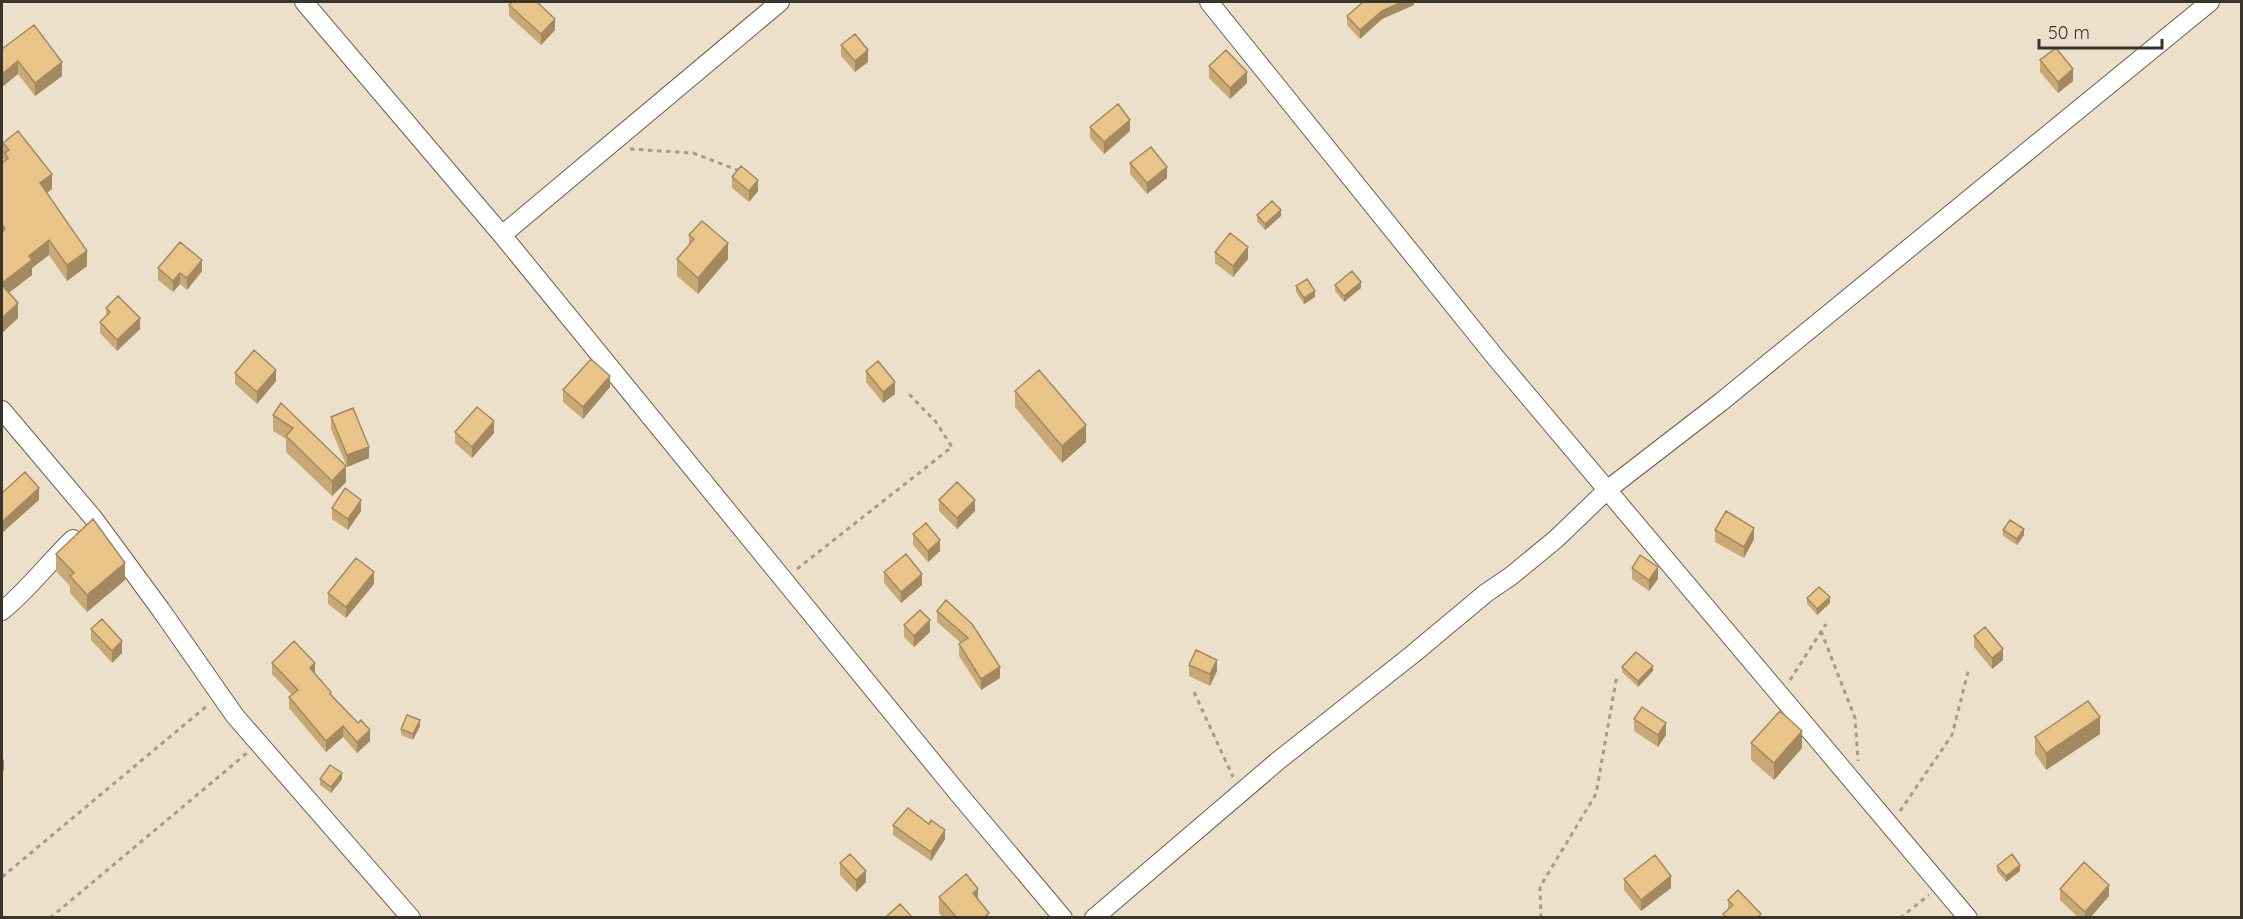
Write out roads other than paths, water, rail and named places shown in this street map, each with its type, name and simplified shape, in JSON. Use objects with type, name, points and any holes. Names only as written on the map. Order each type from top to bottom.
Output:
[{"type":"street","points":[[304,2],[502,235],[957,792],[1063,918]]},
{"type":"street","points":[[502,235],[780,2]]},
{"type":"street","points":[[1209,2],[1496,358],[1968,918]]},
{"type":"street","points":[[1094,918],[1240,793],[1556,539],[1607,490],[1721,402],[2210,2]]},
{"type":"street","points":[[2,410],[94,519],[161,610],[219,696],[411,918]]},
{"type":"street","points":[[2,611],[27,589],[44,567],[94,519]]}]
